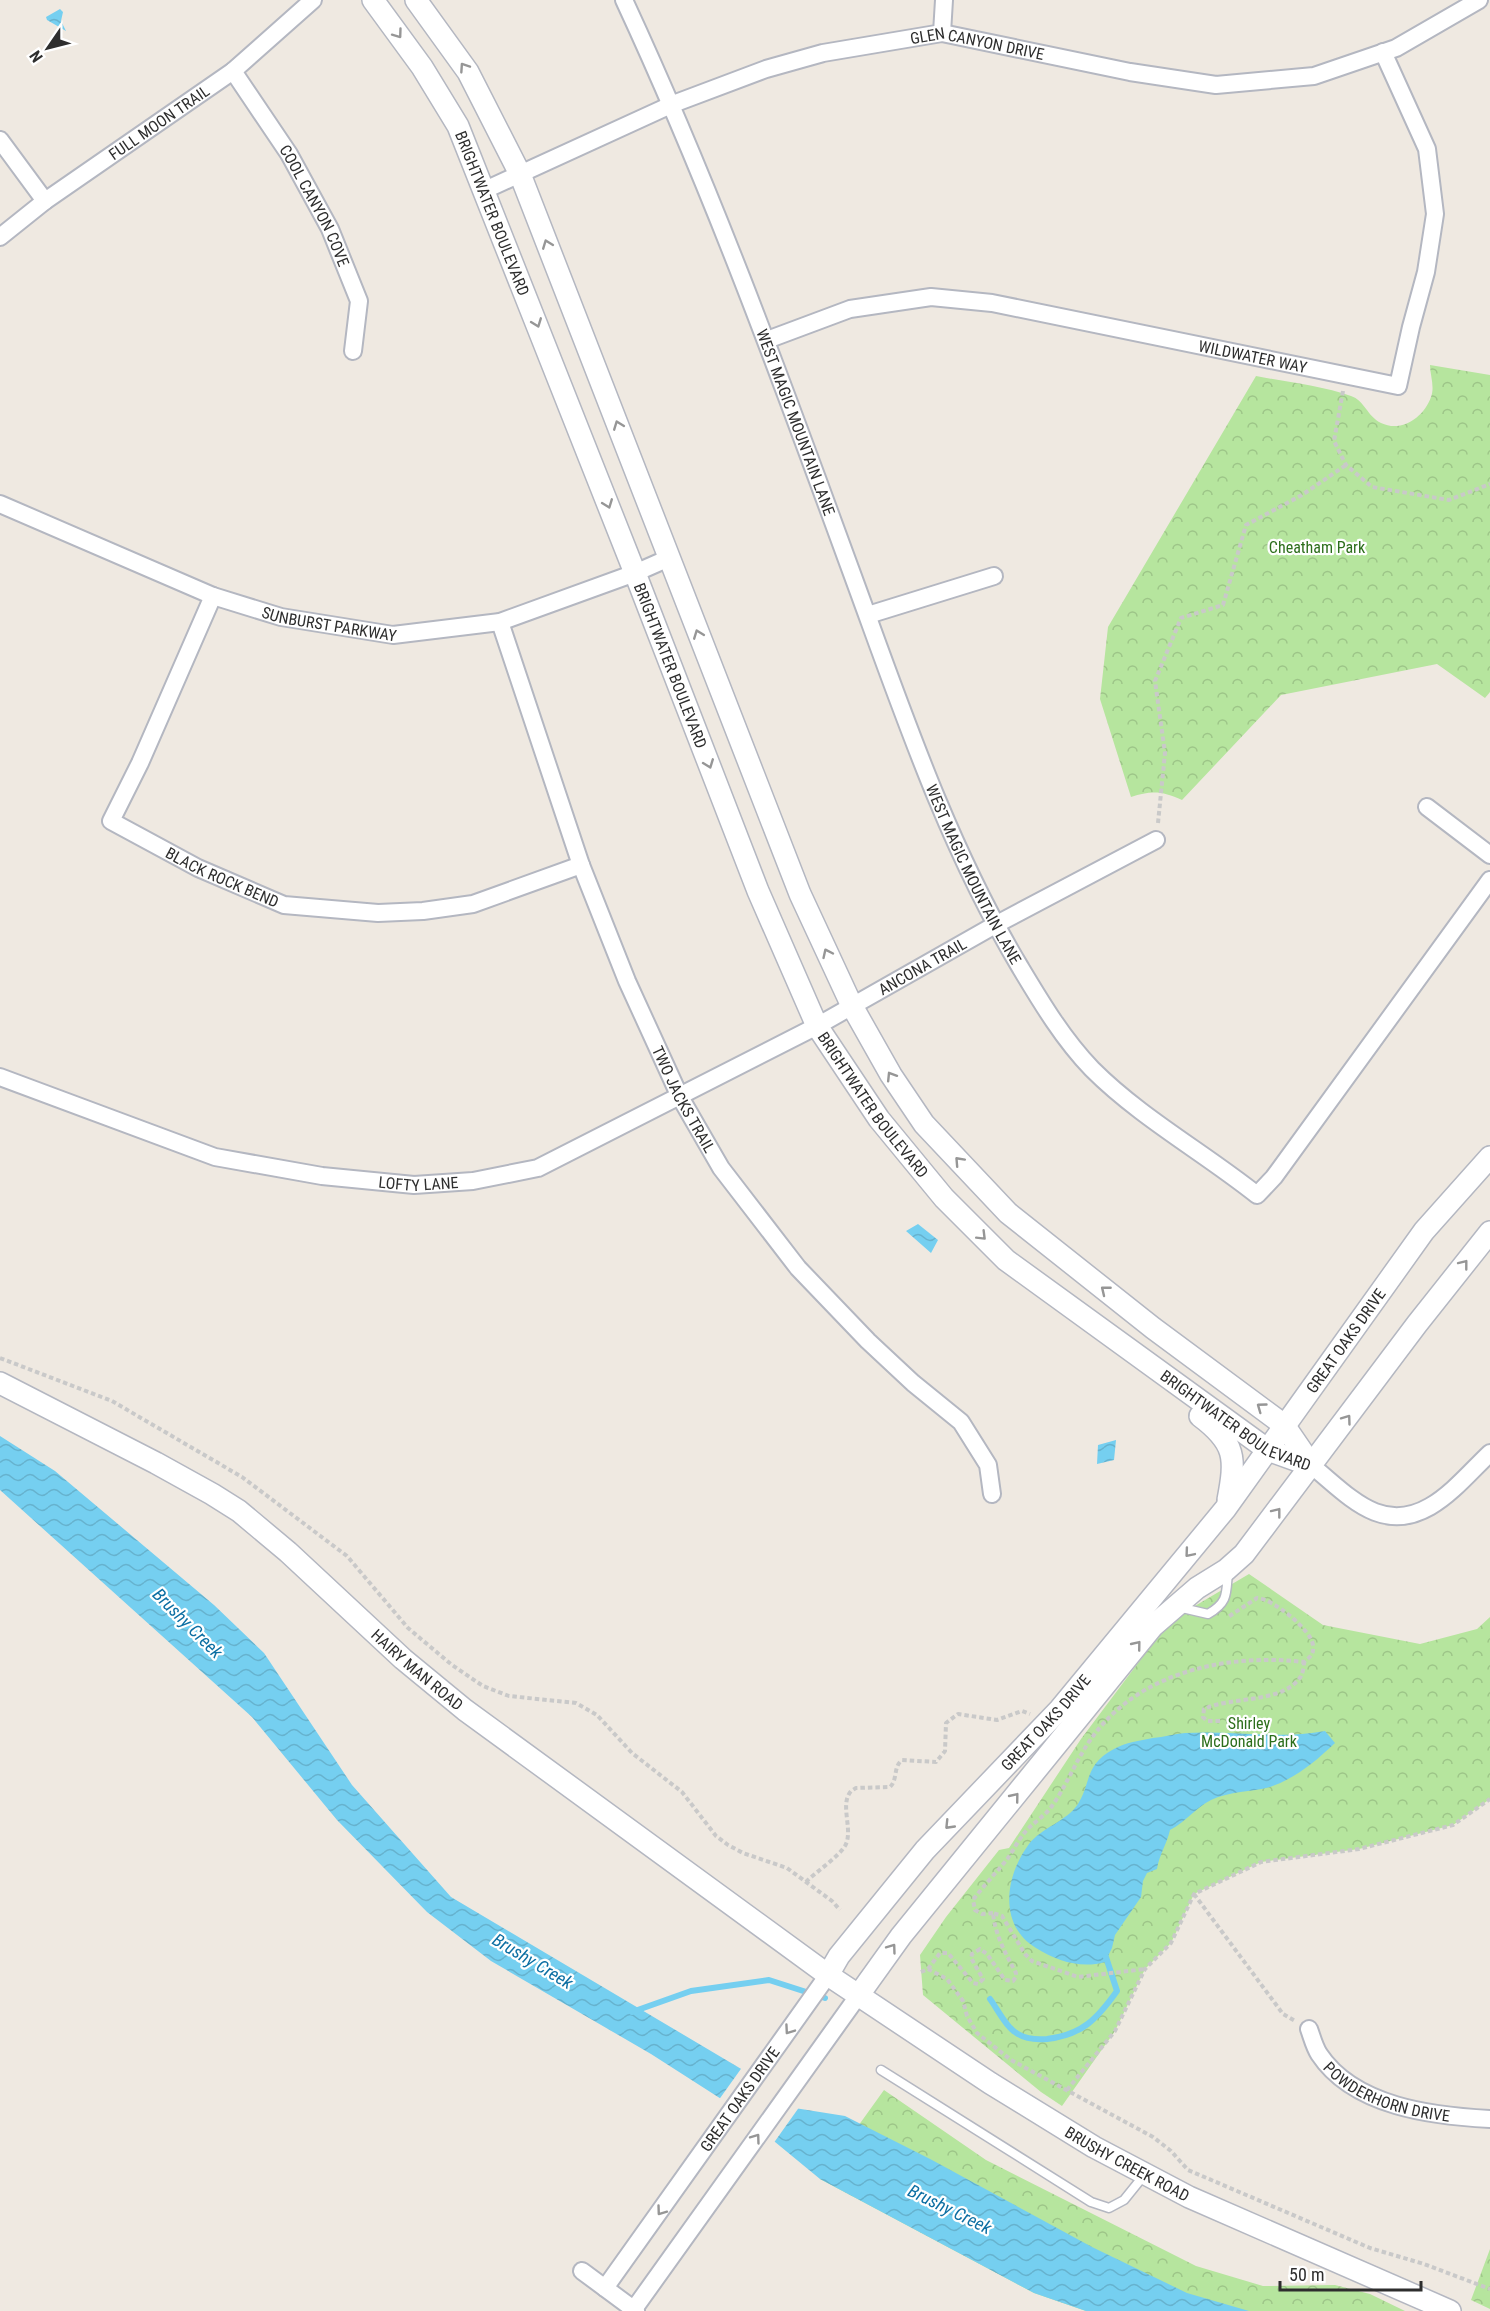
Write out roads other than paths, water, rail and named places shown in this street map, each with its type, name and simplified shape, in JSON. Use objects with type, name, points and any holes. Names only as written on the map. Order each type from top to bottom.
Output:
[{"type":"street","name":"FULL MOON TRAIL","points":[[0,237],[45,201],[233,71],[313,0]]},
{"type":"street","name":"BRIGHTWATER BOULEVARD","points":[[373,0],[423,67],[458,126],[758,891],[817,1026],[879,1119],[944,1198],[1006,1260],[1268,1450],[1312,1467]]},
{"type":"street","name":"BRIGHTWATER BOULEVARD","points":[[416,0],[468,72],[520,174],[800,894],[852,1006],[891,1075],[924,1124],[1008,1213],[1153,1328],[1284,1425],[1312,1467]]},
{"type":"street","name":"WEST MAGIC MOUNTAIN LANE","points":[[624,0],[673,104],[767,340],[937,801],[996,925],[1050,1017],[1092,1068],[1149,1117],[1257,1195],[1274,1177],[1490,880]]},
{"type":"street","points":[[942,33],[944,0]]},
{"type":"street","name":"GLEN CANYON DRIVE","points":[[484,190],[673,104],[766,69],[823,53],[942,33],[1130,72],[1216,85],[1314,76],[1383,52],[1442,23],[1479,0]]},
{"type":"street","name":"WILDWATER WAY","points":[[767,340],[850,309],[931,297],[992,303],[1398,386],[1426,272],[1436,214],[1427,149],[1383,52]]},
{"type":"street","name":"COOL CANYON COVE","points":[[233,71],[289,154],[330,229],[359,301],[353,351]]},
{"type":"street","points":[[0,140],[45,201]]},
{"type":"street","name":"SUNBURST PARKWAY","points":[[0,504],[213,596],[281,617],[393,635],[500,622],[635,573],[669,558]]},
{"type":"street","points":[[868,615],[994,576]]},
{"type":"street","name":"BLACK ROCK BEND","points":[[213,596],[140,763],[111,821],[198,868],[284,905],[378,913],[423,911],[474,904],[581,865]]},
{"type":"street","name":"TWO JACKS TRAIL","points":[[500,622],[581,865],[627,981],[680,1097],[721,1168],[798,1268],[868,1341],[913,1383],[962,1422],[988,1465],[992,1494]]},
{"type":"street","points":[[1427,807],[1490,855]]},
{"type":"street","name":"ANCONA TRAIL","points":[[817,1026],[996,925],[1156,840]]},
{"type":"street","name":"LOFTY LANE","points":[[0,1077],[215,1157],[322,1176],[414,1185],[473,1181],[538,1168],[817,1026]]},
{"type":"street","name":"GREAT OAKS DRIVE","points":[[605,2288],[695,2164],[839,1956],[925,1850],[1046,1724],[1226,1508],[1424,1231],[1490,1157]]},
{"type":"street","name":"GREAT OAKS DRIVE","points":[[635,2310],[901,1936],[1153,1626],[1174,1606],[1244,1554],[1312,1467],[1417,1324],[1490,1232]]},
{"type":"street","points":[[1135,1354],[1161,1387],[1219,1431],[1228,1446],[1234,1468],[1226,1508]]},
{"type":"street","name":"HAIRY MAN ROAD","points":[[0,1383],[156,1463],[239,1511],[288,1552],[403,1659],[465,1710],[825,1978]]},
{"type":"street","points":[[1312,1467],[1375,1512],[1391,1516],[1408,1516],[1425,1511],[1439,1501],[1490,1453]]},
{"type":"street","name":"BRUSHY CREEK ROAD","points":[[825,1978],[858,1996],[990,2084],[1094,2147],[1189,2196],[1450,2311]]},
{"type":"street","name":"POWDERHORN DRIVE","points":[[1309,2029],[1315,2048],[1327,2064],[1354,2086],[1375,2097],[1432,2113],[1490,2119]]},
{"type":"street","points":[[582,2271],[635,2310]]},
{"type":"lane","points":[[1174,1606],[1208,1614],[1218,1608],[1226,1600],[1228,1568]]},
{"type":"lane","points":[[881,2070],[1092,2202],[1109,2208],[1124,2200],[1145,2174]]},
{"type":"water","points":[[60,9],[63,12],[61,21],[66,31],[47,20],[46,17]]},
{"type":"water","points":[[918,1224],[938,1240],[931,1253],[906,1231]]},
{"type":"water","name":"Brushy Creek","points":[[0,1436],[55,1471],[214,1605],[264,1653],[352,1785],[451,1897],[765,2083],[782,2106],[845,2116],[932,2160],[1092,2247],[1187,2293],[1249,2311],[1086,2311],[1034,2293],[820,2179],[729,2104],[651,2054],[491,1961],[427,1912],[337,1820],[252,1717],[0,1490]]},
{"type":"water","points":[[1116,1440],[1114,1460],[1097,1464],[1098,1445]]},
{"type":"water","points":[[1325,1731],[1335,1743],[1297,1774],[1270,1787],[1211,1800],[1170,1830],[1157,1869],[1147,1873],[1143,1881],[1141,1897],[1115,1935],[1105,1962],[1087,1965],[1052,1957],[1024,1938],[1016,1927],[1009,1899],[1015,1871],[1021,1857],[1034,1838],[1067,1815],[1078,1804],[1093,1767],[1105,1755],[1128,1743],[1185,1733],[1290,1735]]},
{"type":"waterway","points":[[990,1999],[1008,2026],[1022,2036],[1030,2039],[1043,2039],[1070,2034],[1088,2024],[1103,2010],[1117,1991],[1104,1951]]},
{"type":"waterway","points":[[632,2012],[691,1991],[769,1980],[825,1998]]},
{"type":"park label","name":"Cheatham Park","points":[[1317,547]]},
{"type":"park label","name":"Shirley McDonald Park","points":[[1249,1732]]}]
